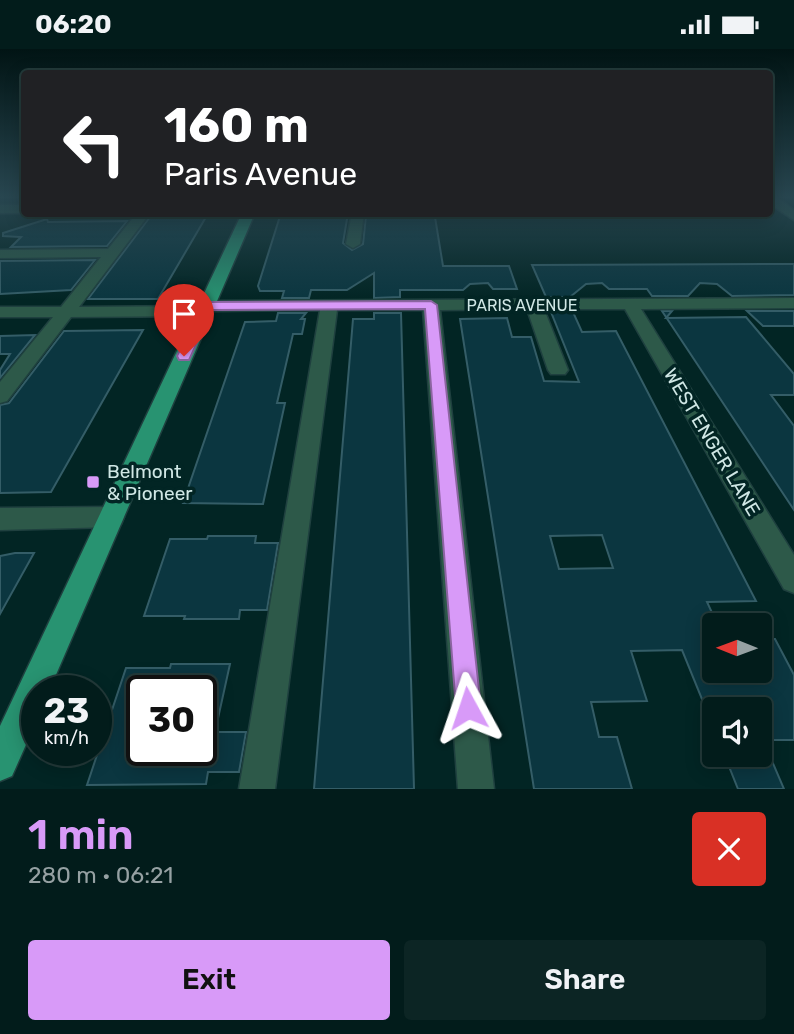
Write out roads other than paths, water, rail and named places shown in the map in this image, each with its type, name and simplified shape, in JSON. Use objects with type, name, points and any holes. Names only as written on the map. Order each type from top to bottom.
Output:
[{"type":"main road","points":[[0,764],[241,231]]},
{"type":"street","points":[[0,396],[130,231]]},
{"type":"street","points":[[354,244],[356,231]]},
{"type":"street","points":[[0,254],[113,253]]},
{"type":"street","name":"PARIS AVENUE","points":[[0,312],[329,305],[794,303]]},
{"type":"street","name":"WEST ENGER LANE","points":[[630,304],[794,580]]},
{"type":"street","points":[[257,789],[329,305]]},
{"type":"street","points":[[431,305],[476,789]]},
{"type":"street","points":[[534,305],[558,370]]},
{"type":"street","points":[[0,519],[112,517]]},
{"type":"place","name":"Belmont & Pioneer","points":[[93,482]]}]
